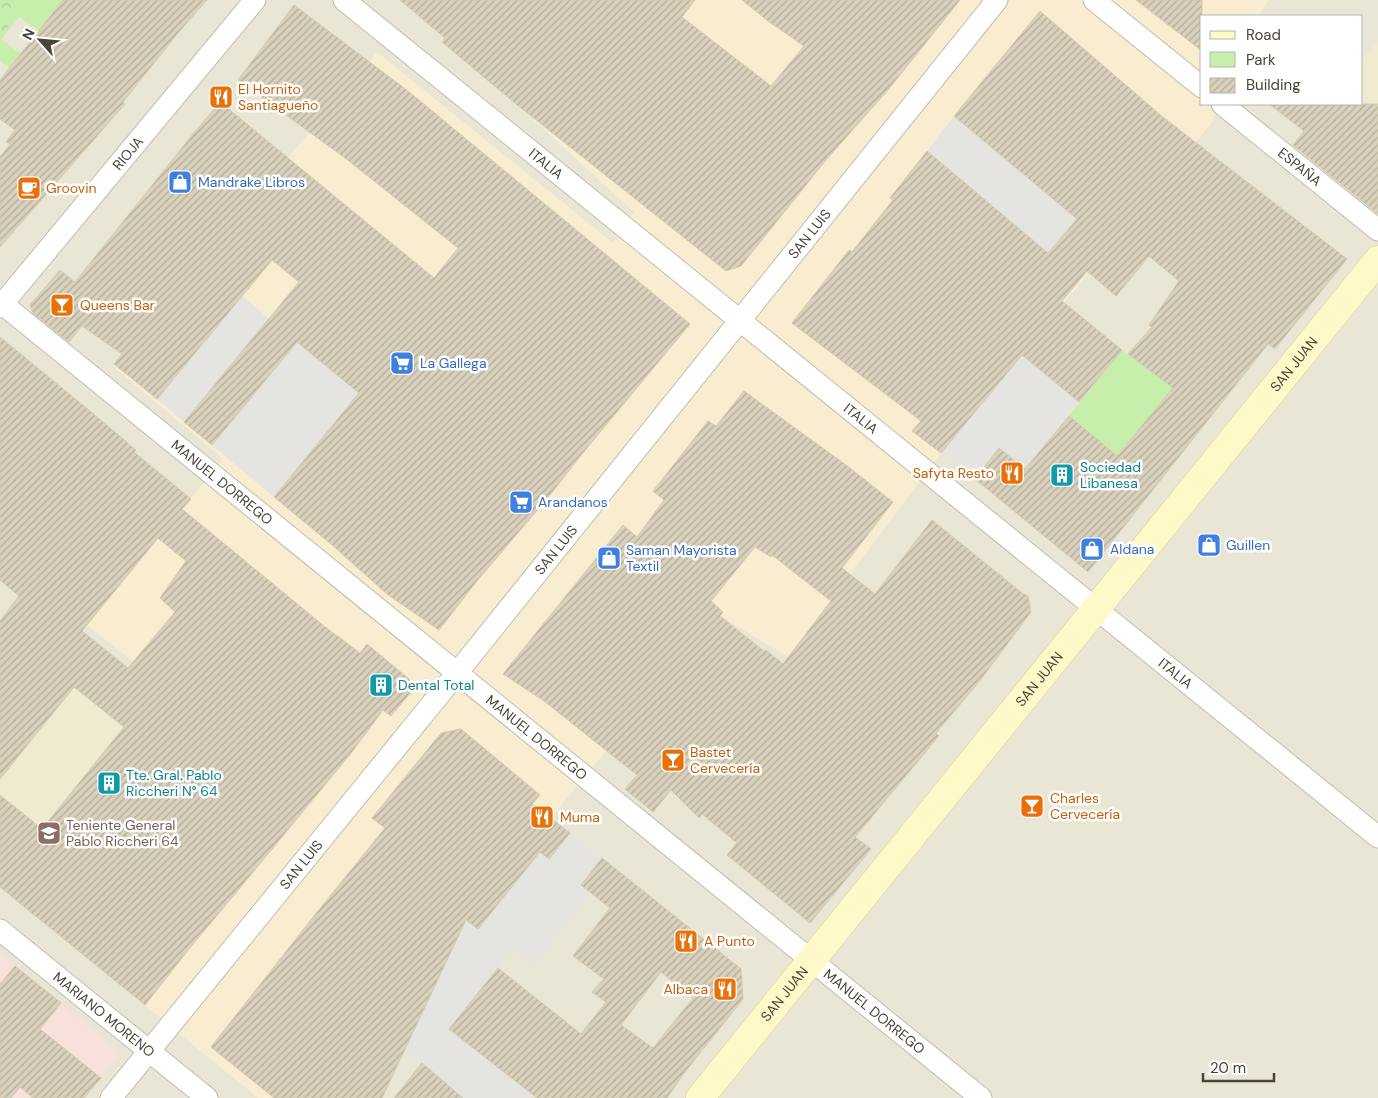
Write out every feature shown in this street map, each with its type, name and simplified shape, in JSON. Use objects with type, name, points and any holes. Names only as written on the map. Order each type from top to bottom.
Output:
[{"type":"main road","name":"SAN JUAN","points":[[700,1098],[1378,260]]},
{"type":"street","name":"RIOJA","points":[[1,304],[255,0]]},
{"type":"street","name":"ITALIA","points":[[344,0],[1378,837]]},
{"type":"street","name":"SAN LUIS","points":[[111,1098],[457,673],[998,0]]},
{"type":"street","points":[[1094,0],[1200,85]]},
{"type":"street","name":"ESPAÑA","points":[[1223,105],[1378,230]]},
{"type":"street","name":"MANUEL DORREGO","points":[[1,304],[981,1098]]},
{"type":"street","name":"MARIANO MORENO","points":[[0,930],[207,1098]]},
{"type":"shaded area","points":[[0,0],[1378,0],[1378,1098],[0,1098]]},
{"type":"shaded area","points":[[584,0],[1269,0],[1259,15],[1200,15],[1200,105],[1219,105],[1213,121],[944,449],[788,657],[719,615],[466,920],[378,1098],[258,1098],[33,914],[156,776],[262,861],[307,806],[200,715],[87,625],[223,459],[113,366],[377,52],[613,243],[634,212],[516,104]]},
{"type":"shaded area","points":[[1378,40],[1378,211],[1371,212],[1291,147],[1325,105],[1363,105],[1363,59]]},
{"type":"shaded area","points":[[954,116],[1077,219],[1048,253],[927,151]]},
{"type":"shaded area","points":[[242,296],[359,393],[274,497],[157,399]]},
{"type":"shaded area","points":[[1022,355],[1079,402],[1025,469],[999,449],[975,479],[941,453]]},
{"type":"shaded area","name":"Teniente General Pablo Riccheri 64","points":[[105,649],[191,719],[33,914],[0,887],[0,779]]},
{"type":"shaded area","points":[[560,826],[612,867],[534,965],[513,948],[450,1029],[537,1098],[463,1098],[404,1051],[465,920],[478,929]]},
{"type":"shaded area","points":[[0,954],[121,1052],[84,1098],[0,1098]]},
{"type":"green space","points":[[0,0],[63,0],[39,31],[19,17],[1,39],[21,54],[10,68],[0,61]]},
{"type":"green space","points":[[0,0],[11,0],[17,9],[16,15],[0,40]]},
{"type":"green space","points":[[1122,350],[1173,388],[1117,456],[1069,416]]},
{"type":"building","points":[[63,0],[207,0],[123,102],[125,104],[0,247],[0,157],[10,144],[6,142],[15,130],[0,119],[0,80]]},
{"type":"building","points":[[400,0],[695,0],[682,17],[771,86],[804,46],[742,0],[960,0],[888,90],[826,160],[741,266],[726,271],[516,104],[442,42],[445,38]]},
{"type":"building","points":[[1136,0],[1202,0],[1200,49]]},
{"type":"building","points":[[294,5],[408,91],[690,324],[477,581],[439,630],[387,594],[274,497],[359,393],[297,342],[212,445],[184,422],[299,282],[272,260],[157,399],[114,364],[122,354],[82,326],[69,342],[33,313],[30,305],[60,270],[75,282],[220,102],[434,278],[458,248],[349,161],[238,80]]},
{"type":"building","points":[[1040,11],[1164,118],[1347,259],[1275,349],[1268,344],[1088,572],[975,479],[999,448],[1025,469],[1069,416],[1117,456],[1173,388],[1128,354],[1152,327],[1149,325],[1179,281],[1149,256],[1116,296],[1087,271],[1062,301],[1122,350],[1079,402],[1022,355],[941,453],[912,431],[921,421],[792,323],[849,250],[852,252],[893,200],[890,198],[927,151],[1048,253],[1077,219],[954,116]]},
{"type":"building","points":[[1378,104],[1378,214],[1293,145],[1304,131],[1270,105]]},
{"type":"building","points":[[0,337],[136,450],[134,452],[191,499],[182,509],[324,626],[360,653],[367,644],[409,679],[411,692],[391,716],[383,710],[352,752],[145,1005],[0,887],[0,795],[42,829],[124,727],[74,687],[0,779],[0,621],[19,596],[0,580]],"holes":[[[158,538],[186,561],[160,598],[175,612],[128,668],[82,631]]]},
{"type":"building","points":[[744,391],[846,465],[893,502],[842,568],[875,594],[932,520],[1028,596],[1031,612],[979,682],[936,733],[939,736],[855,837],[871,849],[810,923],[727,855],[737,843],[702,814],[699,818],[671,790],[653,812],[625,789],[637,775],[544,701],[503,674],[623,525],[637,537],[664,500],[653,491],[708,421],[716,426]],"holes":[[[755,547],[771,557],[772,555],[831,601],[783,664],[720,616],[723,612],[711,601]]]},
{"type":"building","points":[[461,729],[540,795],[532,804],[570,833],[549,859],[540,852],[478,929],[466,920],[382,1098],[274,1098],[211,1047],[385,828],[372,818],[441,733]]},
{"type":"building","points":[[602,858],[741,969],[743,999],[685,1072],[667,1098],[537,1098],[449,1029],[498,968],[581,1034],[606,1002],[592,992],[604,979],[573,956],[610,908],[581,885]],"holes":[[[661,972],[693,998],[653,1048],[621,1025]]]},
{"type":"building","points":[[15,966],[61,1003],[40,1029],[101,1078],[84,1098],[33,1098],[20,1087],[11,1098],[0,1098],[0,984]]},
{"type":"building","points":[[422,1063],[463,1098],[394,1098]]},
{"type":"place","name":"El Hornito Santiagueño","points":[[221,97]]},
{"type":"place","name":"Mandrake Libros","points":[[180,182]]},
{"type":"place","name":"Groovin","points":[[29,188]]},
{"type":"place","name":"Queens Bar","points":[[62,305]]},
{"type":"place","name":"La Gallega","points":[[402,363]]},
{"type":"place","name":"Safyta Resto","points":[[1012,473]]},
{"type":"place","name":"Sociedad Libanesa","points":[[1062,475]]},
{"type":"place","name":"Arandanos","points":[[521,502]]},
{"type":"place","name":"Guillen","points":[[1209,545]]},
{"type":"place","name":"Aldana","points":[[1092,549]]},
{"type":"place","name":"Saman Mayorista Textil","points":[[609,558]]},
{"type":"place","name":"Dental Total","points":[[381,685]]},
{"type":"place","name":"Bastet Cervecería","points":[[673,760]]},
{"type":"place","name":"Tte. Gral. Pablo Riccheri N° 64","points":[[109,783]]},
{"type":"place","name":"Charles Cervecería","points":[[1032,806]]},
{"type":"place","name":"Muma","points":[[542,817]]},
{"type":"place","name":"Teniente General Pablo Riccheri 64","points":[[49,833]]},
{"type":"place","name":"A Punto","points":[[686,941]]},
{"type":"place","name":"Albaca","points":[[725,989]]}]
